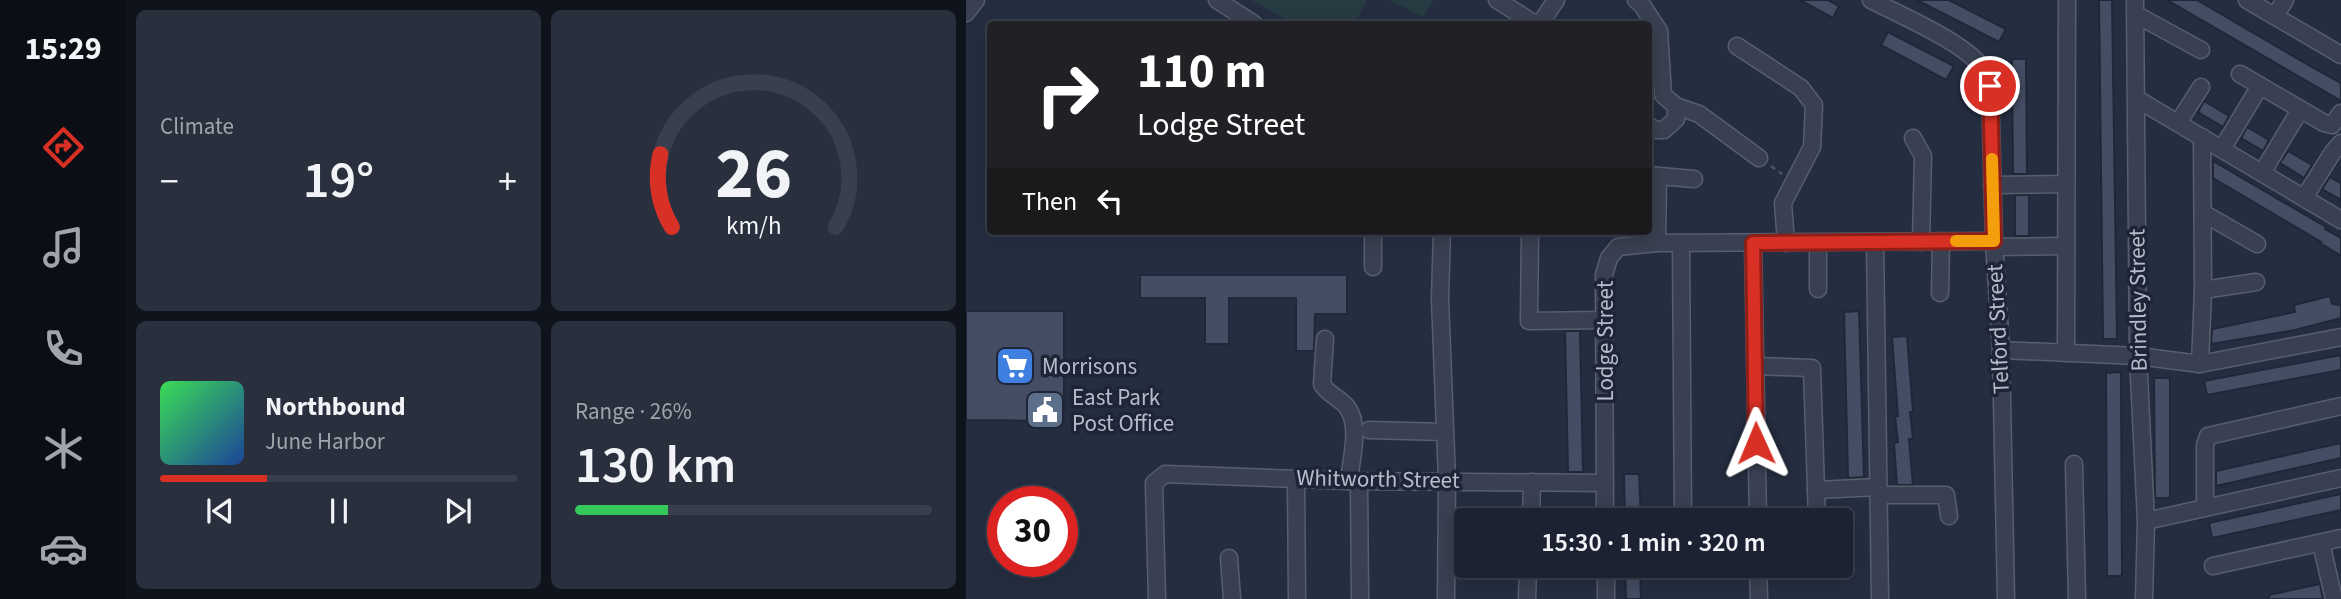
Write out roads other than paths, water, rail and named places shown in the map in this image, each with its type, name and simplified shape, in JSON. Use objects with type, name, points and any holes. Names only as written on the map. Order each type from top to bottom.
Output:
[{"type":"street","points":[[966,13],[976,0]]},
{"type":"street","points":[[1217,0],[1249,21]]},
{"type":"street","points":[[1497,0],[1532,21]]},
{"type":"street","points":[[1539,21],[1556,0]]},
{"type":"street","points":[[1636,0],[1659,31],[1654,66],[1656,97],[1699,114],[1759,158]]},
{"type":"street","name":"Telford Street","points":[[1871,0],[1919,24],[1972,56],[1984,68],[1990,86],[1994,244],[2001,350],[2006,599]]},
{"type":"street","points":[[2066,353],[2067,0]]},
{"type":"street","points":[[2247,0],[2341,55]]},
{"type":"street","points":[[2275,16],[2285,0]]},
{"type":"street","points":[[2135,7],[2201,50]]},
{"type":"street","name":"Brindley Street","points":[[2135,7],[2138,356],[2146,521],[2144,599]]},
{"type":"street","points":[[1737,46],[1801,88],[1814,105],[1812,147],[1783,203],[1786,243]]},
{"type":"street","points":[[2240,74],[2323,123],[2332,125],[2341,113]]},
{"type":"street","points":[[2222,149],[2260,86]]},
{"type":"street","points":[[2178,123],[2201,87]]},
{"type":"street","points":[[2137,99],[2341,220]]},
{"type":"street","points":[[1652,128],[1664,130],[1676,119],[1676,106]]},
{"type":"street","points":[[2262,173],[2300,110]]},
{"type":"street","points":[[2200,364],[2203,290],[2202,137]]},
{"type":"street","points":[[1913,138],[1923,156],[1921,242]]},
{"type":"street","points":[[2304,198],[2341,143]]},
{"type":"street","points":[[1657,243],[1653,175],[1695,179]]},
{"type":"street","points":[[1993,185],[2065,184]]},
{"type":"street","points":[[2203,213],[2257,244]]},
{"type":"street","points":[[1373,235],[1373,267]]},
{"type":"street","points":[[1442,235],[1440,299],[1447,481],[1446,599]]},
{"type":"street","points":[[1531,235],[1529,321],[1604,320]]},
{"type":"street","points":[[1940,293],[1941,241]]},
{"type":"street","name":"Lodge Street","points":[[1605,508],[1604,275],[1609,258],[1618,247],[1657,243],[1941,241],[2065,246]]},
{"type":"street","points":[[1875,242],[1880,599]]},
{"type":"street","points":[[1753,243],[1758,508]]},
{"type":"street","points":[[1818,243],[1818,289]]},
{"type":"street","points":[[1681,244],[1683,508]]},
{"type":"street","points":[[2203,290],[2256,282]]},
{"type":"street","points":[[2001,350],[2138,356],[2200,364],[2341,337]]},
{"type":"street","points":[[1325,339],[1322,384],[1325,390],[1346,406],[1354,422],[1360,599]]},
{"type":"street","points":[[1755,366],[1812,368],[1817,508]]},
{"type":"street","points":[[2204,508],[2204,445],[2208,436],[2341,406]]},
{"type":"street","points":[[1369,430],[1445,432]]},
{"type":"street","points":[[2074,464],[2077,599]]},
{"type":"street","name":"Whitworth Street","points":[[1157,599],[1154,483],[1165,474],[1354,481],[1605,483]]},
{"type":"street","points":[[1296,478],[1297,599]]},
{"type":"street","points":[[2146,521],[2341,478]]},
{"type":"street","points":[[1531,508],[1532,482]]},
{"type":"street","points":[[1816,490],[1946,495],[1949,516]]},
{"type":"street","points":[[2213,566],[2341,538]]},
{"type":"street","points":[[2321,542],[2334,599]]},
{"type":"street","points":[[1229,558],[1232,599]]},
{"type":"street","points":[[1527,599],[1528,578]]},
{"type":"street","points":[[1606,578],[1606,599]]},
{"type":"street","points":[[1758,578],[1759,599]]},
{"type":"place","name":"Morrisons","points":[[1015,366]]},
{"type":"place","name":"East Park Post Office","points":[[1045,410]]}]
